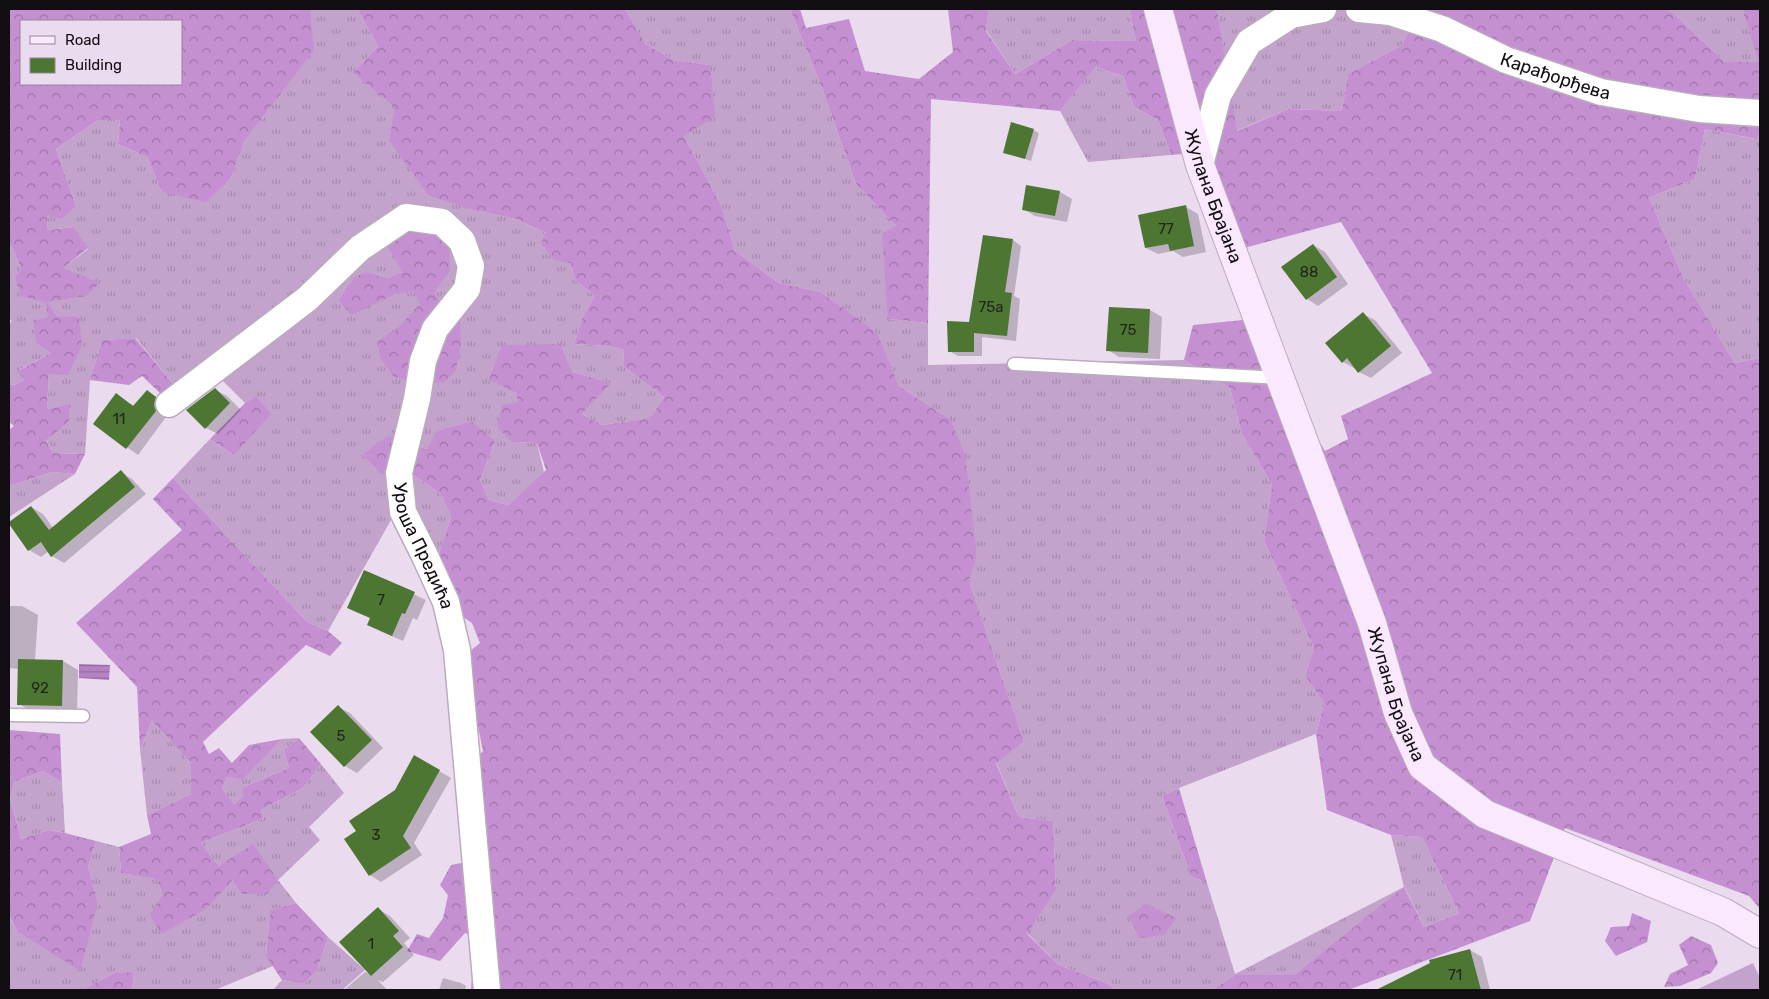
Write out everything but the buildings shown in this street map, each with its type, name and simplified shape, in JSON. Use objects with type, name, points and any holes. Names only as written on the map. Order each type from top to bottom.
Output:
[{"type":"street","name":"Жупана Брајана","points":[[1158,9],[1200,165],[1372,624],[1398,714],[1422,766],[1485,814],[1714,908],[1760,934]]},
{"type":"street","points":[[1200,165],[1218,95],[1249,42],[1291,15],[1323,9]]},
{"type":"street","name":"Карађорђева","points":[[1359,9],[1390,12],[1442,29],[1506,60],[1601,92],[1699,109],[1760,113]]},
{"type":"street","name":"Уроша Предића","points":[[169,404],[307,299],[360,248],[406,217],[442,222],[462,241],[471,266],[467,289],[436,329],[423,361],[418,399],[399,473],[403,512],[446,602],[457,650],[487,990]]},
{"type":"lane","points":[[1014,364],[1280,378]]},
{"type":"lane","points":[[9,715],[83,716]]},
{"type":"green space","points":[[9,9],[310,9],[314,50],[244,142],[231,178],[206,202],[162,192],[147,157],[118,144],[120,120],[98,120],[56,149],[76,206],[61,219],[48,215],[47,230],[74,227],[88,248],[63,268],[100,283],[86,296],[47,302],[57,316],[79,317],[82,345],[68,375],[49,374],[47,409],[69,404],[69,422],[46,440],[53,453],[85,454],[75,474],[52,472],[9,486],[9,430],[14,426],[9,422],[9,384],[14,385],[24,380],[18,371],[51,353],[36,342],[34,320],[48,318],[46,302],[21,296],[15,277],[22,270],[11,245],[9,245]]},
{"type":"green space","points":[[310,9],[357,9],[378,46],[353,73],[396,107],[389,140],[469,209],[516,219],[546,233],[572,263],[576,281],[595,296],[583,316],[574,344],[608,346],[624,350],[623,366],[664,397],[652,418],[602,425],[582,414],[610,383],[572,372],[515,392],[518,402],[512,442],[537,443],[544,472],[508,505],[489,500],[480,480],[495,441],[427,449],[388,437],[363,455],[409,472],[441,494],[451,517],[436,563],[395,513],[328,631],[307,622],[173,478],[210,439],[234,455],[256,396],[245,403],[219,377],[174,385],[136,338],[102,340],[90,380],[85,454],[53,453],[46,439],[69,422],[69,404],[47,409],[49,374],[79,318],[57,316],[47,303],[51,353],[19,370],[24,380],[14,385],[9,384],[9,324],[12,321],[9,319],[9,245],[11,245],[22,270],[63,268],[88,249],[74,227],[47,230],[48,215],[76,206],[56,149],[98,120],[120,120],[118,144],[147,157],[162,192],[231,178],[244,142],[272,105]]},
{"type":"green space","points":[[357,9],[625,9],[645,43],[673,60],[710,65],[715,116],[684,136],[722,207],[735,251],[779,283],[821,292],[877,333],[899,386],[950,419],[965,454],[977,556],[969,581],[1024,742],[996,763],[1019,817],[1053,821],[1056,890],[1027,934],[1059,965],[1107,983],[1115,990],[471,990],[473,965],[490,943],[465,933],[440,961],[407,951],[417,934],[429,938],[443,918],[448,895],[440,885],[451,865],[487,858],[473,762],[483,751],[464,656],[480,643],[472,623],[454,611],[436,563],[451,517],[441,494],[409,472],[381,474],[363,454],[388,436],[427,449],[437,431],[472,422],[495,441],[480,480],[489,500],[508,505],[546,470],[537,443],[512,442],[497,427],[502,405],[518,402],[515,392],[489,380],[502,345],[560,344],[572,372],[611,383],[582,414],[602,425],[651,418],[664,397],[623,366],[624,350],[608,346],[574,344],[583,316],[595,296],[576,281],[571,263],[554,260],[541,243],[546,233],[516,219],[469,209],[428,195],[389,140],[395,107],[353,73],[378,46]]},
{"type":"green space","points":[[625,9],[790,9],[822,88],[856,184],[897,227],[888,319],[928,323],[928,365],[1184,360],[1230,388],[1242,434],[1272,485],[1264,541],[1314,648],[1305,676],[1324,703],[1316,734],[1162,796],[1191,876],[1207,883],[1235,974],[1404,887],[1391,835],[1422,837],[1459,913],[1424,927],[1405,888],[1294,975],[1235,975],[1212,990],[1115,990],[1107,983],[1059,965],[1027,933],[1056,890],[1053,821],[1019,817],[996,762],[1024,742],[969,581],[977,555],[950,419],[899,386],[876,333],[821,292],[779,283],[735,251],[722,207],[684,136],[710,65],[673,60],[644,42]]},
{"type":"green space","points":[[790,9],[800,9],[806,28],[849,19],[865,71],[919,79],[953,52],[948,9],[989,9],[986,31],[1015,74],[1072,40],[1136,41],[1129,9],[1217,9],[1237,131],[1288,109],[1342,111],[1348,74],[1402,45],[1419,9],[1669,9],[1725,62],[1759,62],[1742,9],[1760,9],[1760,131],[1756,139],[1705,129],[1695,179],[1649,198],[1684,279],[1735,363],[1760,358],[1760,909],[1749,896],[1565,828],[1530,921],[1348,990],[1212,990],[1235,975],[1294,975],[1404,887],[1424,927],[1459,913],[1422,837],[1391,835],[1327,810],[1316,734],[1324,703],[1305,676],[1314,648],[1264,541],[1272,485],[1242,434],[1230,388],[1184,360],[1193,325],[1243,320],[1325,451],[1348,439],[1341,416],[1432,373],[1341,222],[1244,248],[1183,154],[1171,155],[1158,120],[1134,107],[1123,76],[1095,67],[1060,111],[931,99],[928,323],[888,319],[882,234],[896,226],[856,184],[822,88]]},
{"type":"green space","points":[[989,9],[1129,9],[1136,41],[1072,40],[1015,74],[986,30]]},
{"type":"green space","points":[[1217,9],[1419,9],[1402,45],[1348,74],[1342,111],[1288,109],[1236,131]]},
{"type":"green space","points":[[1669,9],[1742,9],[1760,62],[1725,62]]},
{"type":"green space","points":[[1094,67],[1123,76],[1134,107],[1158,120],[1171,155],[1088,162],[1060,111]]},
{"type":"green space","points":[[1705,129],[1755,139],[1760,131],[1760,358],[1735,363],[1684,279],[1649,198],[1695,179]]},
{"type":"green space","points":[[438,229],[449,246],[450,270],[434,293],[440,301],[451,301],[460,322],[461,344],[456,370],[443,383],[394,377],[380,358],[378,341],[397,329],[420,304],[414,291],[395,294],[351,315],[339,300],[355,277],[366,272],[388,279],[403,272],[387,246],[364,232]]},
{"type":"green space","points":[[135,338],[174,385],[163,396],[142,376],[129,385],[90,380],[102,340]]},
{"type":"green space","points":[[256,396],[271,414],[234,455],[210,439],[245,403]]},
{"type":"green space","points":[[52,472],[75,474],[9,517],[9,486]]},
{"type":"green space","points":[[173,478],[307,622],[328,631],[342,643],[330,656],[306,645],[203,742],[209,754],[219,748],[232,763],[249,745],[282,739],[243,779],[227,777],[222,788],[234,804],[243,796],[243,787],[289,768],[284,750],[299,738],[321,764],[303,788],[261,810],[264,818],[201,843],[219,866],[253,844],[278,880],[267,894],[242,894],[233,880],[206,909],[161,934],[150,914],[162,896],[158,879],[121,873],[119,847],[151,834],[147,815],[191,794],[191,763],[152,721],[140,749],[137,687],[76,623],[182,530],[153,499]]},
{"type":"green space","points":[[152,721],[191,763],[191,794],[147,815],[140,749]]},
{"type":"green space","points":[[9,730],[60,734],[62,783],[43,771],[14,782],[10,798],[21,839],[48,830],[96,841],[88,867],[98,902],[80,971],[17,931],[9,916]]},
{"type":"green space","points":[[299,738],[284,750],[289,768],[243,787],[243,796],[234,804],[222,788],[227,777],[243,778],[282,739]]},
{"type":"green space","points":[[321,764],[344,793],[309,827],[320,840],[278,880],[296,903],[270,910],[266,955],[273,966],[215,990],[132,990],[134,974],[116,972],[82,990],[9,990],[9,917],[17,931],[98,902],[88,867],[96,841],[119,847],[121,873],[158,878],[162,896],[205,909],[233,880],[266,894],[219,866],[201,843],[264,818],[261,810],[303,788]]},
{"type":"green space","points":[[43,771],[62,783],[65,833],[48,830],[21,839],[10,798],[14,782]]},
{"type":"green space","points":[[1179,788],[1207,883],[1191,876],[1162,796]]},
{"type":"green space","points":[[296,903],[328,937],[317,971],[304,984],[282,980],[266,956],[270,910]]},
{"type":"green space","points":[[1146,904],[1176,918],[1164,935],[1140,938],[1128,916]]},
{"type":"green space","points":[[1632,913],[1651,921],[1647,942],[1616,956],[1605,941],[1611,927],[1629,926]]},
{"type":"green space","points":[[1691,936],[1711,945],[1718,963],[1711,973],[1680,986],[1664,987],[1670,974],[1688,965],[1679,945]]},
{"type":"green space","points":[[328,937],[365,970],[342,990],[273,990],[282,980],[304,984],[317,971]]},
{"type":"green space","points":[[1753,963],[1760,978],[1760,990],[1696,990]]},
{"type":"green space","points":[[116,972],[134,973],[132,990],[82,990]]},
{"type":"shaded area","points":[[79,664],[110,665],[109,680],[79,678]]}]
